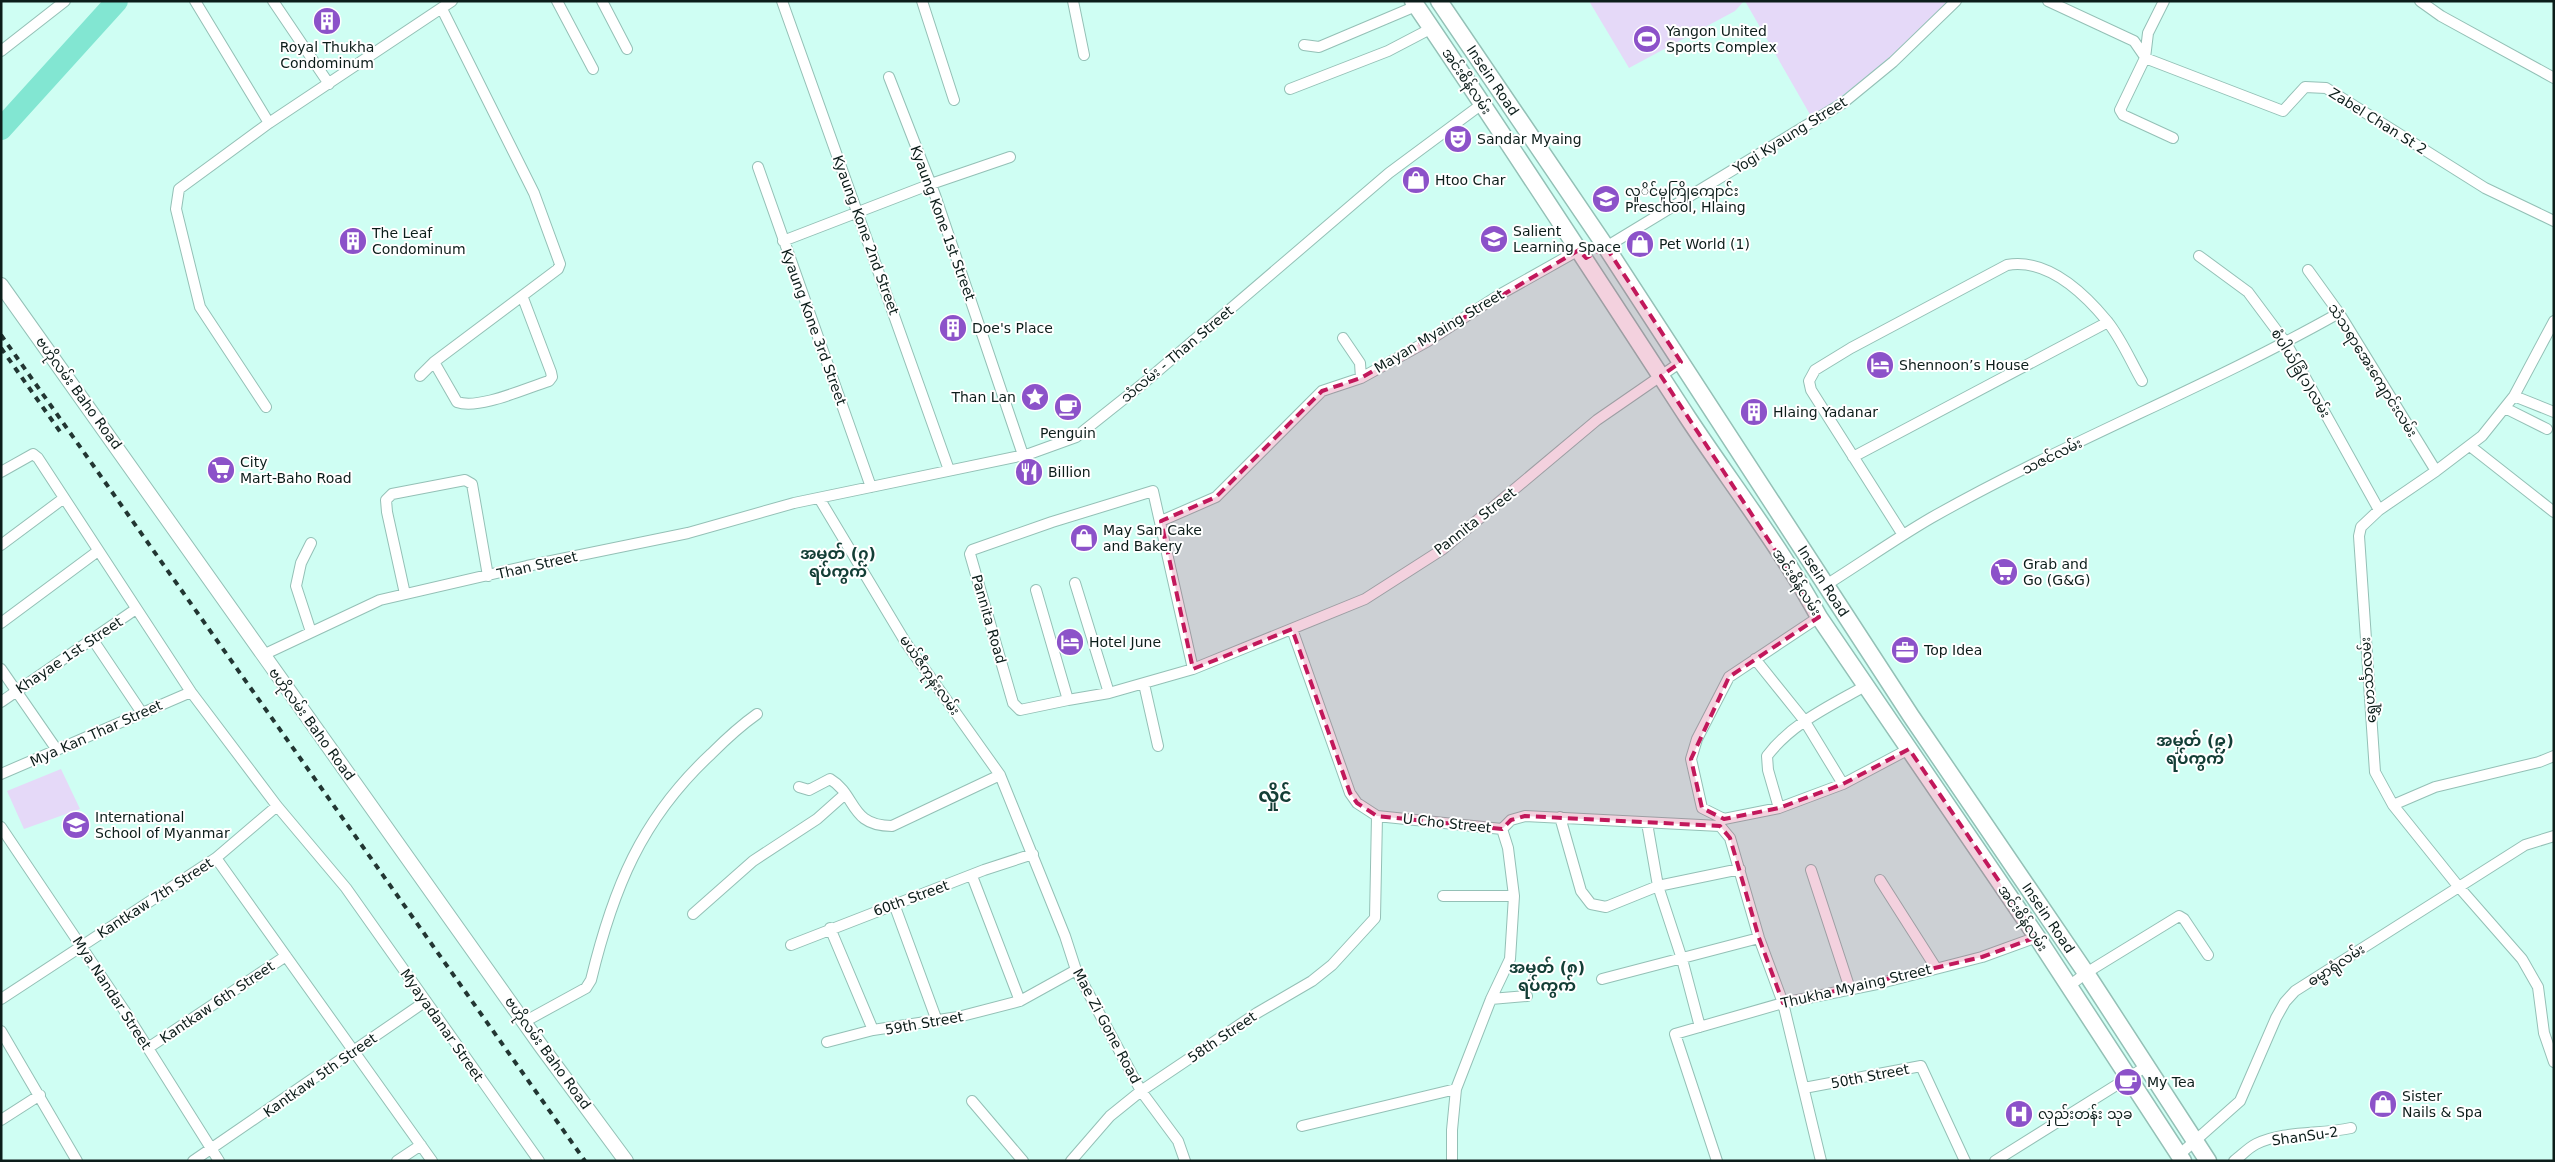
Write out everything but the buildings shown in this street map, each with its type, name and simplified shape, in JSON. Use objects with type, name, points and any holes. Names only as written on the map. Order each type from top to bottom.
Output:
[{"type":"main road","name":"အင်းစိန်လမ်း","points":[[1415,3],[1583,254],[1731,483],[1807,595],[1819,617],[2037,937],[2181,1158]]},
{"type":"main road","name":"Insein Road","points":[[1442,6],[1606,247],[1911,716],[2086,972],[2208,1161]]},
{"type":"main road","points":[[1430,25],[1442,6]]},
{"type":"main road","points":[[1484,108],[1506,99]]},
{"type":"main road","points":[[1583,254],[1606,247]]},
{"type":"main road","name":"ဗဟိုလမ်း Baho Road","points":[[1,285],[263,655],[434,892],[524,1022],[626,1161]]},
{"type":"main road","points":[[1731,483],[1750,471]]},
{"type":"main road","points":[[1807,595],[1826,585]]},
{"type":"street","points":[[1,51],[65,1]]},
{"type":"street","points":[[195,1],[269,123]]},
{"type":"street","points":[[274,1],[329,84]]},
{"type":"street","points":[[266,407],[200,307],[176,208],[179,189],[269,123],[452,1]]},
{"type":"street","points":[[557,1],[593,69]]},
{"type":"street","points":[[602,1],[627,49]]},
{"type":"street","name":"Kyaung Kone 2nd Street","points":[[782,1],[949,470]]},
{"type":"street","points":[[922,1],[954,100]]},
{"type":"street","points":[[1073,1],[1084,55]]},
{"type":"street","name":"Yogi Kyaung Street","points":[[1606,247],[1843,103],[1893,62],[1956,1]]},
{"type":"street","points":[[2048,1],[2134,42],[2145,58]]},
{"type":"street","points":[[2164,1],[2148,33],[2145,58],[2120,110],[2123,115],[2173,138]]},
{"type":"street","points":[[2420,1],[2441,16],[2554,78]]},
{"type":"street","points":[[1304,45],[1319,47],[1415,3]]},
{"type":"street","points":[[420,376],[434,362],[523,298],[558,269],[560,257],[534,193],[442,9]]},
{"type":"street","points":[[1290,89],[1388,51],[1430,25]]},
{"type":"street","name":"Zabel Chan St 2","points":[[2145,58],[2166,68],[2283,111],[2304,87],[2326,88],[2485,188],[2554,221]]},
{"type":"street","name":"Kyaung Kone 1st Street","points":[[889,77],[931,184],[1023,455]]},
{"type":"street","name":"သံလမ်း - Than Street","points":[[819,498],[1023,455],[1076,437],[1145,382],[1389,173],[1484,108]]},
{"type":"street","points":[[783,241],[931,184],[1010,157]]},
{"type":"street","name":"Kyaung Kone 3rd Street","points":[[758,167],[871,487]]},
{"type":"street","name":"Mayan Myaing Street","points":[[1161,521],[1216,497],[1322,390],[1361,378],[1428,341],[1500,295],[1583,254]]},
{"type":"street","name":"စံပါယ်ခြံ(၁)လမ်း","points":[[2199,256],[2248,292],[2286,343],[2379,510]]},
{"type":"street","points":[[1903,535],[1810,390],[1809,381],[1815,370],[1851,348],[2007,264],[2031,264],[2055,275],[2080,292],[2108,322],[2142,381]]},
{"type":"street","name":"သံသရာအေးကျောင်းလမ်း","points":[[2308,270],[2339,313],[2436,471]]},
{"type":"street","points":[[434,362],[457,402],[465,405],[478,403],[549,381],[552,377],[551,372],[523,298]]},
{"type":"street","name":"သဇင်လမ်း","points":[[1826,585],[1903,535],[1993,485],[2286,343],[2339,313]]},
{"type":"street","name":"ရွှေဟင်္သာလမ်း","points":[[2554,321],[2514,396],[2482,436],[2436,471],[2379,510],[2361,527],[2360,562],[2375,772],[2393,805],[2458,886],[2522,959],[2538,987],[2544,1033],[2554,1062]]},
{"type":"street","points":[[1853,457],[2108,322]]},
{"type":"street","points":[[1343,338],[1360,363],[1361,378]]},
{"type":"street","name":"Pannita Street","points":[[1068,700],[1109,693],[1193,669],[1365,599],[1443,549],[1597,420],[1681,362]]},
{"type":"street","points":[[2514,396],[2554,412]]},
{"type":"street","points":[[2505,408],[2547,429]]},
{"type":"street","points":[[2470,446],[2554,512]]},
{"type":"street","name":"Myayadanar Street","points":[[1,472],[27,455],[33,454],[38,458],[191,692],[277,806],[346,888],[540,1161]]},
{"type":"street","points":[[405,594],[387,512],[386,500],[392,494],[465,480],[472,484],[488,576]]},
{"type":"street","name":"Pannita Road","points":[[1068,700],[1020,710],[1016,707],[970,554],[972,550],[1151,490],[1155,492],[1161,521]]},
{"type":"street","points":[[1,545],[64,498]]},
{"type":"street","name":"Than Street","points":[[263,655],[380,600],[527,566],[688,534],[819,498]]},
{"type":"street","name":"မယ်ဇီကုန်းလမ်း","points":[[819,498],[906,643],[1000,774],[1033,854]]},
{"type":"street","points":[[1161,521],[1193,669]]},
{"type":"street","points":[[311,543],[302,562],[296,586],[311,632]]},
{"type":"street","points":[[1,623],[98,551]]},
{"type":"street","points":[[1075,583],[1109,693]]},
{"type":"street","points":[[1036,590],[1068,700]]},
{"type":"street","name":"Khayae 1st Street","points":[[1,702],[136,609]]},
{"type":"street","points":[[1819,617],[1729,678],[1697,739],[1691,759],[1702,808],[1724,819],[1779,808],[1843,784],[1909,750]]},
{"type":"street","name":"U Cho Street","points":[[1292,629],[1335,744],[1350,793],[1357,803],[1377,816],[1502,829],[1508,848],[1514,896],[1510,959],[1456,1089],[1452,1130],[1452,1161]]},
{"type":"street","points":[[93,640],[142,713]]},
{"type":"street","points":[[1755,659],[1804,720],[1843,784]]},
{"type":"street","points":[[1,669],[57,750]]},
{"type":"street","points":[[1144,684],[1158,746]]},
{"type":"street","points":[[1779,808],[1768,770],[1767,756],[1776,744],[1804,720],[1865,686]]},
{"type":"street","name":"Mya Kan Thar Street","points":[[1,774],[191,692]]},
{"type":"street","points":[[524,1022],[586,988],[590,980],[613,899],[649,826],[668,798],[690,773],[740,726],[757,714]]},
{"type":"street","points":[[2393,805],[2435,787],[2539,762],[2554,756]]},
{"type":"street","points":[[799,787],[803,790],[809,790],[830,778],[864,819],[876,826],[892,826],[1000,774]]},
{"type":"street","points":[[693,914],[753,860],[817,820],[844,795]]},
{"type":"street","name":"Kantkaw 7th Street","points":[[1,999],[216,858],[277,806]]},
{"type":"street","name":"58th Street","points":[[1071,1161],[1110,1116],[1141,1091],[1257,1013],[1312,981],[1332,965],[1375,918],[1377,816]]},
{"type":"street","points":[[1502,829],[1511,820],[1525,816],[1720,826],[1730,838],[1759,938],[1783,1003],[1821,1161]]},
{"type":"street","points":[[1560,817],[1581,891],[1591,904],[1606,907],[1658,886],[1740,869]]},
{"type":"street","points":[[1647,823],[1658,886],[1682,959],[1700,1027]]},
{"type":"street","name":"Mya Nandar Street","points":[[1,827],[214,1148],[219,1161]]},
{"type":"street","name":"ဓမ္မာရုံလမ်း","points":[[2181,1158],[2240,1101],[2276,1018],[2295,991],[2524,845],[2554,836]]},
{"type":"street","name":"60th Street","points":[[791,944],[894,904],[1033,854]]},
{"type":"street","name":"Mae Zi Gone Road","points":[[1033,854],[1066,936],[1076,970],[1141,1091],[1178,1141],[1185,1161]]},
{"type":"street","points":[[216,858],[432,1161]]},
{"type":"street","points":[[1811,870],[1850,989]]},
{"type":"street","points":[[972,876],[1020,1001]]},
{"type":"street","points":[[1880,880],[1936,968]]},
{"type":"street","points":[[1443,896],[1514,896]]},
{"type":"street","points":[[894,904],[937,1021]]},
{"type":"street","points":[[2068,987],[2086,972],[2179,916],[2184,919],[2208,955]]},
{"type":"street","points":[[830,928],[873,1030]]},
{"type":"street","name":"Thukha Myaing Street","points":[[1717,1161],[1675,1034],[1783,1003],[1982,957],[2037,937]]},
{"type":"street","points":[[1602,979],[1759,938]]},
{"type":"street","name":"Kantkaw 6th Street","points":[[148,1048],[286,956]]},
{"type":"street","name":"59th Street","points":[[827,1042],[873,1030],[937,1021],[1020,1001],[1076,970]]},
{"type":"street","points":[[1492,999],[1527,996]]},
{"type":"street","name":"Kantkaw 5th Street","points":[[193,1161],[355,1052],[426,1001]]},
{"type":"street","points":[[1,1031],[77,1161]]},
{"type":"street","name":"50th Street","points":[[1804,1088],[1921,1066],[1965,1161]]},
{"type":"street","points":[[1996,1161],[2147,1066]]},
{"type":"street","points":[[1302,1126],[1456,1089]]},
{"type":"street","points":[[1,1120],[40,1095]]},
{"type":"street","points":[[972,1101],[1023,1161]]},
{"type":"street","name":"ShanSu-2","points":[[2234,1161],[2256,1144],[2284,1136],[2329,1133],[2351,1128]]},
{"type":"street","points":[[397,1161],[421,1145]]},
{"type":"highlighted area","points":[[1606,247],[1681,362],[1661,376],[1819,617],[1729,677],[1691,759],[1702,808],[1724,819],[1779,808],[1843,784],[1909,749],[2037,937],[1982,957],[1783,1003],[1759,938],[1730,838],[1720,826],[1525,816],[1511,820],[1502,829],[1377,816],[1357,803],[1350,793],[1292,629],[1193,669],[1161,521],[1216,497],[1322,391],[1361,378],[1579,250],[1586,258]]},
{"type":"shaded area","name":"Yangon United Sports Complex","points":[[1589,1],[1744,1],[1735,11],[1629,68]]},
{"type":"shaded area","points":[[1745,1],[1951,1],[1879,68],[1812,118]]},
{"type":"shaded area","points":[[61,769],[80,809],[24,829],[7,791]]},
{"type":"waterway","points":[[1,129],[117,1]]},
{"type":"railway","points":[[1,335],[585,1161]]},
{"type":"railway","points":[[1,348],[61,433]]},
{"type":"place","name":"Royal Thukha Condominum","points":[[327,21]]},
{"type":"place","name":"Yangon United Sports Complex","points":[[1647,39]]},
{"type":"place","name":"Sandar Myaing","points":[[1458,139]]},
{"type":"place","name":"Htoo Char","points":[[1416,180]]},
{"type":"place","name":"လှုိင်မူကြိုကျောင်း Preschool, Hlaing","points":[[1606,199]]},
{"type":"place","name":"Salient Learning Space","points":[[1494,239]]},
{"type":"place","name":"The Leaf Condominum","points":[[353,241]]},
{"type":"place","name":"Pet World (1)","points":[[1640,244]]},
{"type":"place","name":"Doe's Place","points":[[953,328]]},
{"type":"place","name":"Shennoon’s House","points":[[1880,365]]},
{"type":"place","name":"Than Lan","points":[[1035,397]]},
{"type":"place","name":"Penguin","points":[[1068,407]]},
{"type":"place","name":"Hlaing Yadanar","points":[[1754,412]]},
{"type":"place","name":"City Mart-Baho Road","points":[[221,470]]},
{"type":"place","name":"Billion","points":[[1029,472]]},
{"type":"place","name":"May San Cake and Bakery","points":[[1084,538]]},
{"type":"place","name":"Grab and Go (G&G)","points":[[2004,572]]},
{"type":"place","name":"Hotel June","points":[[1070,642]]},
{"type":"place","name":"Top Idea","points":[[1905,650]]},
{"type":"place","name":"International School of Myanmar","points":[[76,825]]},
{"type":"place","name":"My Tea","points":[[2128,1082]]},
{"type":"place","name":"Sister Nails & Spa","points":[[2383,1104]]},
{"type":"place","name":"လှည်းတန်း သုခ","points":[[2019,1114]]},
{"type":"district","name":"အမှတ် (၇) ရပ်ကွက်","points":[[838,562]]},
{"type":"district","name":"အမှတ် (၉) ရပ်ကွက်","points":[[2195,749]]},
{"type":"district","name":"လှိုင်","points":[[1275,795]]},
{"type":"district","name":"အမှတ် (၈) ရပ်ကွက်","points":[[1547,976]]}]
